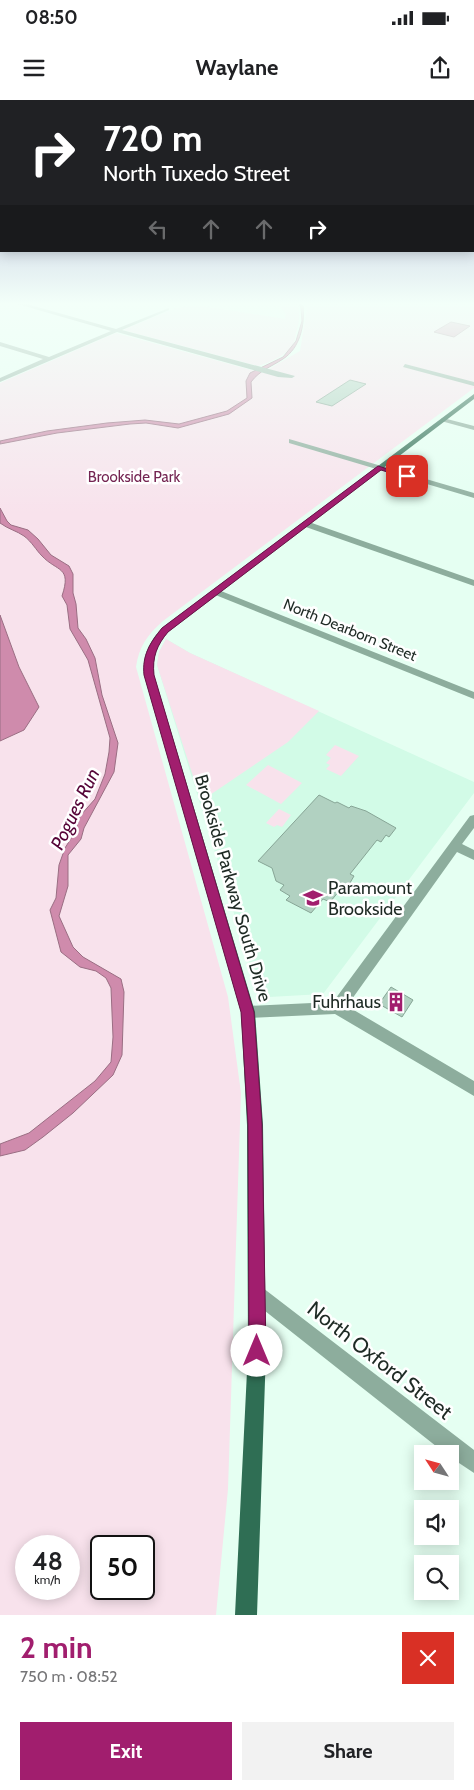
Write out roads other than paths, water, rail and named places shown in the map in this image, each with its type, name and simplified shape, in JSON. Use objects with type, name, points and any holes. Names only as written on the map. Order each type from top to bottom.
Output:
[{"type":"main road","name":"Brookside Parkway South Drive","points":[[246,1615],[254,1462],[257,1294],[255,1124],[248,1012],[148,666],[152,648],[159,636],[474,396]]},
{"type":"street","points":[[0,380],[15,374]]},
{"type":"street","points":[[277,374],[292,376]]},
{"type":"street","points":[[435,374],[474,384]]},
{"type":"street","points":[[443,420],[474,428]]},
{"type":"street","points":[[292,441],[474,496]]},
{"type":"street","points":[[306,524],[474,583]]},
{"type":"street","name":"North Dearborn Street","points":[[216,592],[474,696]]},
{"type":"street","points":[[337,1008],[474,819]]},
{"type":"street","points":[[455,846],[474,855]]},
{"type":"street","points":[[248,1012],[337,1008],[474,1089]]},
{"type":"street","name":"North Oxford Street","points":[[257,1294],[474,1462]]},
{"type":"place","name":"Paramount Brookside","points":[[313,898]]},
{"type":"place","name":"Fuhrhaus","points":[[396,1002]]},
{"type":"park label","name":"Brookside Park","points":[[134,477]]},
{"type":"water label","name":"Pogues Run","points":[[75,809]]}]
